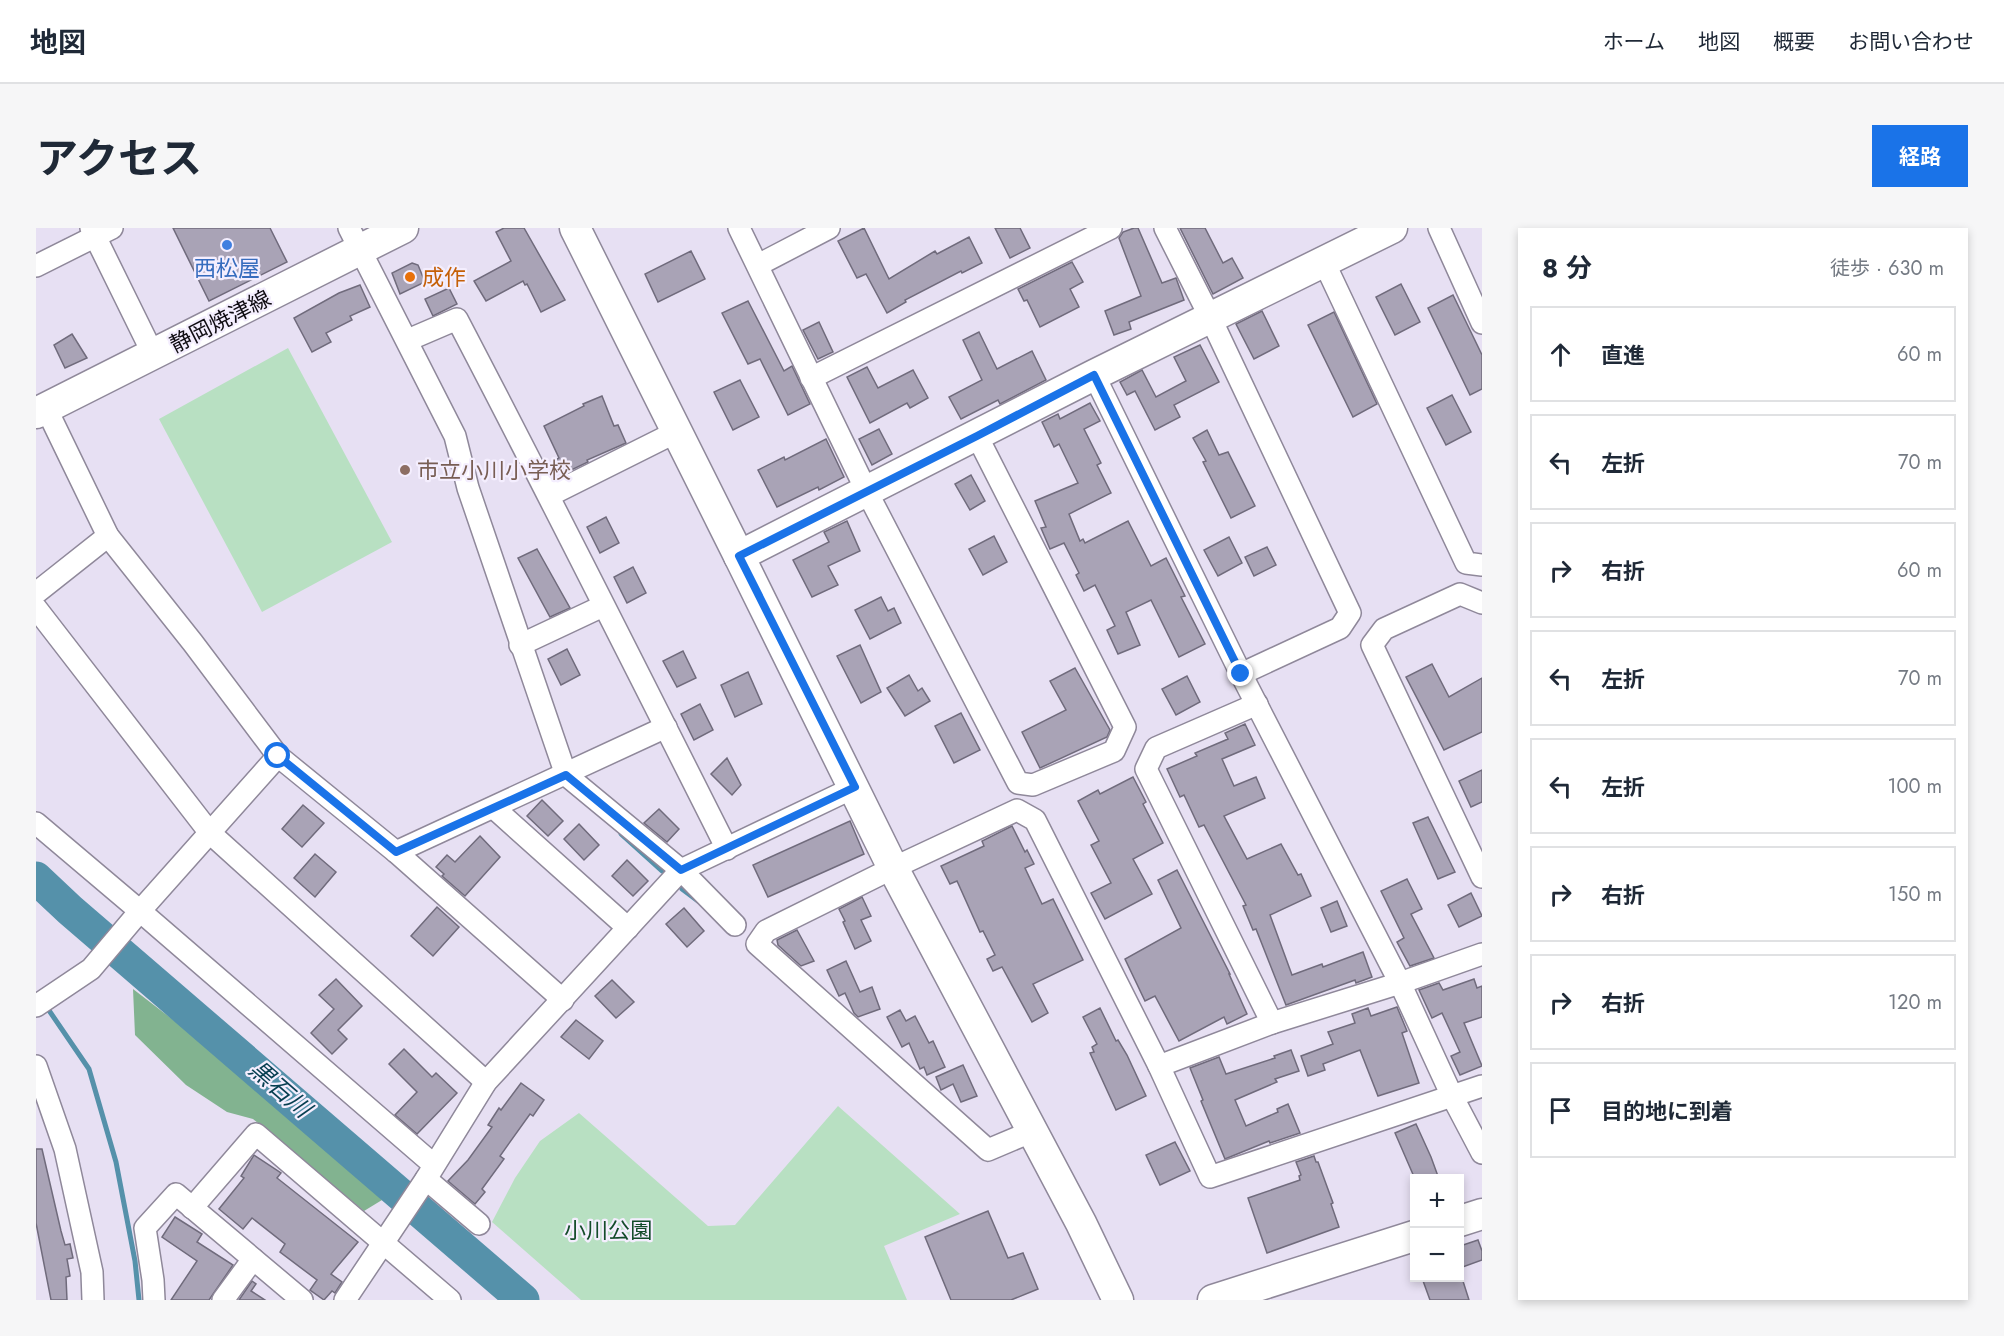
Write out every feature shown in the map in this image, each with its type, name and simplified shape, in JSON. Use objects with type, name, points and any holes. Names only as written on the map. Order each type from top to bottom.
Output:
[{"type":"street","name":"静岡焼津線","points":[[41,411],[153,354],[355,239],[404,228]]},
{"type":"street","points":[[575,228],[855,787],[893,868],[1081,1223],[1118,1300]]},
{"type":"street","points":[[739,228],[867,492],[1018,783],[1033,785],[1114,751],[1125,727],[977,436]]},
{"type":"street","points":[[758,265],[829,228]]},
{"type":"street","points":[[811,378],[1111,228]]},
{"type":"street","points":[[1165,228],[1210,317],[1350,613],[1340,628],[1241,674]]},
{"type":"street","points":[[739,556],[1094,375],[1392,228]]},
{"type":"street","points":[[1438,228],[1482,323]]},
{"type":"street","points":[[36,266],[99,231],[153,354]]},
{"type":"street","points":[[355,239],[455,435],[468,488],[566,775],[681,870],[735,925]]},
{"type":"street","points":[[1324,261],[1466,563],[1482,565]]},
{"type":"street","points":[[408,340],[457,319],[550,495],[603,606],[727,849]]},
{"type":"street","points":[[1094,375],[1241,674],[1400,983],[1452,1096],[1482,1153]]},
{"type":"street","points":[[41,411],[108,536],[193,643],[278,756],[396,852],[563,1000]]},
{"type":"street","points":[[550,495],[676,432]]},
{"type":"street","points":[[36,593],[108,536]]},
{"type":"street","points":[[1482,603],[1460,594],[1384,629],[1372,645],[1482,877]]},
{"type":"street","points":[[520,645],[603,606]]},
{"type":"street","points":[[36,608],[210,833],[486,1082]]},
{"type":"street","points":[[1257,704],[1156,748],[1146,769],[1272,1023]]},
{"type":"street","points":[[396,852],[666,727]]},
{"type":"street","points":[[45,1000],[92,969],[140,911],[278,756]]},
{"type":"street","points":[[345,1300],[427,1177],[486,1082],[681,870],[855,787]]},
{"type":"street","points":[[494,808],[628,928]]},
{"type":"street","points":[[1033,1131],[988,1150],[757,944],[765,931],[1017,810],[1035,820],[1159,1066],[1210,1177],[1482,1086]]},
{"type":"street","points":[[36,823],[140,911],[479,1224]]},
{"type":"street","points":[[1159,1066],[1272,1023],[1400,983],[1482,954]]},
{"type":"street","points":[[36,1066],[65,1149],[92,1272],[93,1300]]},
{"type":"street","points":[[192,1208],[256,1134],[386,1236],[450,1300]]},
{"type":"street","points":[[154,1300],[145,1228],[176,1194],[302,1300]]},
{"type":"street","points":[[1464,1220],[1482,1214]]},
{"type":"street","points":[[1213,1300],[1410,1237]]},
{"type":"street","points":[[223,1300],[253,1259]]},
{"type":"green space","points":[[288,348],[392,542],[262,612],[159,419]]},
{"type":"green space","points":[[133,989],[224,1059],[349,1163],[382,1200],[364,1211],[253,1119],[227,1112],[186,1085],[135,1035]]},
{"type":"green space","name":"小川公園","points":[[838,1106],[960,1214],[884,1246],[907,1300],[581,1300],[492,1222],[515,1178],[540,1141],[579,1113],[708,1226],[735,1225]]},
{"type":"building","points":[[173,228],[270,228],[287,262],[209,301]]},
{"type":"building","points":[[504,228],[524,228],[565,300],[541,312],[527,284],[525,285],[523,281],[486,301],[474,281],[511,261],[496,232]]},
{"type":"building","points":[[864,228],[889,279],[935,251],[937,254],[969,237],[982,263],[962,273],[961,271],[905,300],[906,302],[887,313],[866,274],[857,278],[838,241]]},
{"type":"building","points":[[995,228],[1020,228],[1030,248],[1010,258]]},
{"type":"building","points":[[1138,228],[1162,283],[1176,278],[1184,300],[1129,322],[1131,329],[1114,335],[1105,311],[1141,296],[1119,238],[1123,232]]},
{"type":"building","points":[[1180,228],[1205,228],[1223,263],[1232,258],[1243,278],[1213,294]]},
{"type":"building","points":[[691,251],[705,279],[658,302],[645,274]]},
{"type":"building","points":[[1072,262],[1083,282],[1070,289],[1079,307],[1040,327],[1027,300],[1024,301],[1018,289]]},
{"type":"building","points":[[412,263],[418,265],[425,282],[400,294],[392,273]]},
{"type":"building","points":[[1401,284],[1420,322],[1395,335],[1376,297]]},
{"type":"building","points":[[360,285],[370,307],[350,316],[352,320],[326,333],[331,342],[312,352],[294,318],[339,293]]},
{"type":"building","points":[[449,288],[457,304],[433,316],[425,299]]},
{"type":"building","points":[[1453,295],[1482,355],[1482,389],[1470,395],[1428,308]]},
{"type":"building","points":[[748,301],[784,371],[792,366],[810,404],[788,415],[760,359],[748,364],[722,313]]},
{"type":"building","points":[[1262,311],[1279,346],[1254,359],[1236,324]]},
{"type":"building","points":[[1334,312],[1377,404],[1353,417],[1308,325]]},
{"type":"building","points":[[819,322],[833,352],[818,359],[803,330]]},
{"type":"building","points":[[979,332],[997,369],[1032,351],[1046,380],[1000,404],[998,400],[961,419],[949,397],[982,380],[963,340]]},
{"type":"building","points":[[72,334],[87,358],[65,368],[54,345]]},
{"type":"building","points":[[1200,345],[1219,382],[1174,405],[1180,417],[1155,430],[1135,391],[1127,395],[1120,382],[1142,370],[1156,397],[1186,381],[1174,357]]},
{"type":"building","points":[[867,367],[878,388],[913,370],[928,398],[910,408],[907,403],[870,423],[847,377]]},
{"type":"building","points":[[740,380],[759,417],[733,430],[714,392]]},
{"type":"building","points":[[1452,395],[1471,432],[1446,445],[1427,408]]},
{"type":"building","points":[[602,396],[614,426],[618,425],[626,443],[587,460],[588,462],[565,473],[544,426]]},
{"type":"building","points":[[1090,403],[1100,421],[1084,429],[1101,463],[1097,465],[1111,493],[1069,514],[1080,541],[1083,539],[1085,543],[1128,521],[1151,566],[1166,558],[1185,596],[1181,597],[1205,644],[1179,657],[1151,600],[1126,612],[1140,645],[1118,654],[1107,630],[1115,626],[1095,585],[1084,591],[1076,575],[1079,573],[1064,543],[1050,549],[1041,528],[1046,527],[1035,501],[1078,483],[1059,444],[1054,447],[1042,422],[1058,414],[1060,419]]},
{"type":"building","points":[[879,429],[892,454],[872,465],[859,439]]},
{"type":"building","points":[[1207,430],[1219,455],[1228,452],[1255,506],[1231,518],[1203,462],[1206,461],[1193,438]]},
{"type":"building","points":[[826,439],[844,477],[777,507],[758,470],[784,457],[785,460]]},
{"type":"building","points":[[971,475],[985,501],[970,510],[955,484]]},
{"type":"building","points":[[606,517],[619,543],[600,553],[587,527]]},
{"type":"building","points":[[847,521],[860,551],[828,566],[838,585],[812,597],[793,560],[829,542],[824,532]]},
{"type":"building","points":[[994,536],[1007,562],[983,575],[969,549]]},
{"type":"building","points":[[1229,537],[1242,563],[1218,576],[1204,550]]},
{"type":"building","points":[[1267,547],[1276,565],[1254,576],[1245,557]]},
{"type":"building","points":[[537,549],[570,608],[550,617],[518,558]]},
{"type":"building","points":[[633,567],[646,593],[627,603],[614,577]]},
{"type":"building","points":[[881,597],[888,611],[894,608],[901,623],[870,639],[855,610]]},
{"type":"building","points":[[860,645],[881,692],[861,703],[837,656]]},
{"type":"building","points":[[567,649],[580,675],[561,685],[548,659]]},
{"type":"building","points":[[683,651],[696,678],[677,687],[663,661]]},
{"type":"building","points":[[1432,664],[1449,697],[1482,678],[1482,732],[1444,750],[1406,677]]},
{"type":"building","points":[[1075,668],[1110,730],[1107,737],[1040,768],[1022,732],[1066,710],[1050,681]]},
{"type":"building","points":[[748,672],[762,704],[735,717],[721,685]]},
{"type":"building","points":[[909,675],[918,691],[922,688],[930,701],[905,716],[887,688]]},
{"type":"building","points":[[1187,676],[1200,702],[1176,715],[1162,689]]},
{"type":"building","points":[[700,704],[713,730],[694,740],[681,714]]},
{"type":"building","points":[[961,713],[980,750],[954,763],[935,726]]},
{"type":"building","points":[[1245,724],[1255,745],[1222,759],[1234,786],[1256,777],[1265,798],[1224,816],[1247,859],[1281,844],[1298,875],[1301,874],[1311,896],[1270,915],[1292,975],[1322,964],[1323,967],[1363,952],[1372,977],[1356,983],[1355,980],[1286,1005],[1256,929],[1253,930],[1243,906],[1246,905],[1204,825],[1199,827],[1184,795],[1180,797],[1167,769],[1197,756],[1195,753],[1228,739],[1225,733]]},
{"type":"building","points":[[727,758],[741,785],[732,795],[711,774]]},
{"type":"building","points":[[1482,770],[1482,802],[1471,807],[1459,781]]},
{"type":"building","points":[[1133,777],[1146,802],[1143,804],[1163,843],[1133,859],[1152,894],[1105,919],[1091,893],[1111,883],[1091,845],[1099,841],[1078,801],[1098,790],[1100,794]]},
{"type":"building","points":[[542,800],[563,821],[548,836],[527,816]]},
{"type":"building","points":[[303,805],[324,823],[302,847],[282,829]]},
{"type":"building","points":[[659,809],[679,829],[667,842],[644,823]]},
{"type":"building","points":[[1428,817],[1455,872],[1438,879],[1413,823]]},
{"type":"building","points":[[850,821],[864,854],[768,897],[753,865]]},
{"type":"building","points":[[579,824],[599,845],[584,860],[564,839]]},
{"type":"building","points":[[1012,826],[1034,864],[1025,868],[1042,904],[1053,899],[1083,960],[1033,984],[1048,1013],[1032,1022],[1002,967],[993,971],[987,959],[995,955],[983,931],[980,932],[957,881],[950,884],[941,866],[984,846],[982,841]]},
{"type":"building","points":[[480,836],[500,857],[465,896],[442,876],[444,874],[436,867],[447,855],[455,862]]},
{"type":"building","points":[[315,854],[336,872],[315,897],[294,878]]},
{"type":"building","points":[[627,860],[648,881],[633,896],[612,876]]},
{"type":"building","points":[[1177,870],[1230,974],[1247,1014],[1227,1024],[1224,1017],[1179,1041],[1155,996],[1145,1001],[1125,959],[1181,928],[1158,880]]},
{"type":"building","points":[[1407,879],[1422,909],[1411,914],[1434,958],[1410,966],[1397,942],[1404,938],[1381,891]]},
{"type":"building","points":[[1471,893],[1482,916],[1459,927],[1448,905]]},
{"type":"building","points":[[862,897],[871,916],[861,920],[871,941],[855,949],[839,909]]},
{"type":"building","points":[[1337,901],[1347,926],[1331,932],[1321,908]]},
{"type":"building","points":[[437,907],[459,927],[433,956],[411,936]]},
{"type":"building","points":[[684,908],[704,931],[687,947],[666,924]]},
{"type":"building","points":[[797,930],[814,961],[801,966],[778,945],[777,940]]},
{"type":"building","points":[[846,961],[860,992],[872,987],[880,1009],[858,1017],[845,993],[839,996],[827,970]]},
{"type":"building","points":[[336,979],[362,1006],[338,1030],[347,1039],[332,1054],[311,1033],[334,1009],[319,995]]},
{"type":"building","points":[[1474,979],[1477,988],[1482,986],[1482,1017],[1464,1023],[1482,1066],[1460,1075],[1451,1056],[1460,1052],[1442,1013],[1432,1018],[1419,990],[1439,983],[1443,990]]},
{"type":"building","points":[[612,980],[634,1002],[616,1018],[595,996]]},
{"type":"building","points":[[1397,1007],[1407,1031],[1402,1033],[1419,1083],[1378,1096],[1360,1050],[1323,1064],[1325,1070],[1308,1076],[1301,1056],[1333,1044],[1328,1032],[1355,1023],[1352,1014],[1368,1008],[1371,1016]]},
{"type":"building","points":[[1100,1008],[1116,1041],[1118,1040],[1127,1055],[1146,1096],[1116,1110],[1090,1053],[1094,1052],[1092,1047],[1097,1044],[1083,1017]]},
{"type":"building","points":[[900,1010],[906,1021],[915,1016],[929,1043],[933,1041],[945,1067],[927,1075],[924,1067],[920,1069],[909,1043],[902,1047],[887,1017]]},
{"type":"building","points":[[576,1020],[603,1041],[589,1059],[561,1037]]},
{"type":"building","points":[[404,1049],[432,1077],[436,1073],[457,1093],[417,1134],[395,1115],[417,1092],[389,1064]]},
{"type":"building","points":[[1291,1050],[1299,1071],[1275,1079],[1277,1082],[1235,1100],[1246,1126],[1278,1112],[1277,1109],[1288,1104],[1300,1133],[1270,1143],[1269,1141],[1225,1159],[1190,1068],[1219,1057],[1226,1074],[1275,1058],[1274,1056]]},
{"type":"building","points":[[963,1065],[977,1096],[961,1102],[953,1084],[941,1090],[936,1077]]},
{"type":"building","points":[[521,1083],[544,1100],[533,1116],[530,1114],[500,1156],[504,1159],[482,1189],[485,1192],[475,1204],[448,1181],[468,1160],[492,1127],[488,1125],[499,1108],[501,1110]]},
{"type":"building","points":[[1416,1124],[1437,1174],[1413,1174],[1395,1133]]},
{"type":"building","points":[[1175,1142],[1190,1171],[1160,1185],[1146,1155]]},
{"type":"building","points":[[36,1149],[42,1149],[61,1231],[65,1245],[70,1244],[73,1258],[67,1259],[70,1276],[66,1277],[67,1300],[51,1300],[36,1223]]},
{"type":"building","points":[[254,1155],[281,1173],[277,1178],[358,1242],[331,1274],[342,1282],[335,1293],[332,1291],[324,1300],[310,1290],[317,1280],[280,1252],[285,1244],[252,1218],[243,1229],[219,1209],[244,1178],[241,1176]]},
{"type":"building","points":[[1314,1156],[1333,1203],[1331,1204],[1339,1227],[1267,1253],[1248,1198],[1300,1180],[1301,1175],[1296,1162]]},
{"type":"building","points":[[988,1211],[1008,1258],[1023,1253],[1038,1289],[1011,1300],[951,1300],[925,1237]]},
{"type":"building","points":[[175,1217],[202,1234],[197,1242],[233,1265],[209,1300],[171,1300],[197,1261],[162,1237]]},
{"type":"building","points":[[1478,1240],[1482,1260],[1464,1267],[1464,1245]]},
{"type":"building","points":[[252,1281],[256,1284],[251,1291],[265,1300],[239,1300]]},
{"type":"building","points":[[1423,1282],[1463,1282],[1469,1300],[1430,1300]]},
{"type":"waterway","points":[[621,834],[662,871]]},
{"type":"waterway","name":"黒石川","points":[[36,878],[70,910],[523,1300]]},
{"type":"waterway","points":[[682,889],[698,901]]},
{"type":"waterway","points":[[46,1006],[89,1069],[116,1162],[135,1261],[139,1300]]},
{"type":"place","name":"西松屋","points":[[227,245]]},
{"type":"place","name":"成作","points":[[410,277]]},
{"type":"place","name":"市立小川小学校","points":[[405,470]]},
{"type":"route","points":[[278,756],[396,852],[566,775],[681,870],[727,849],[855,787],[739,556],[1094,375],[1241,674]]}]
